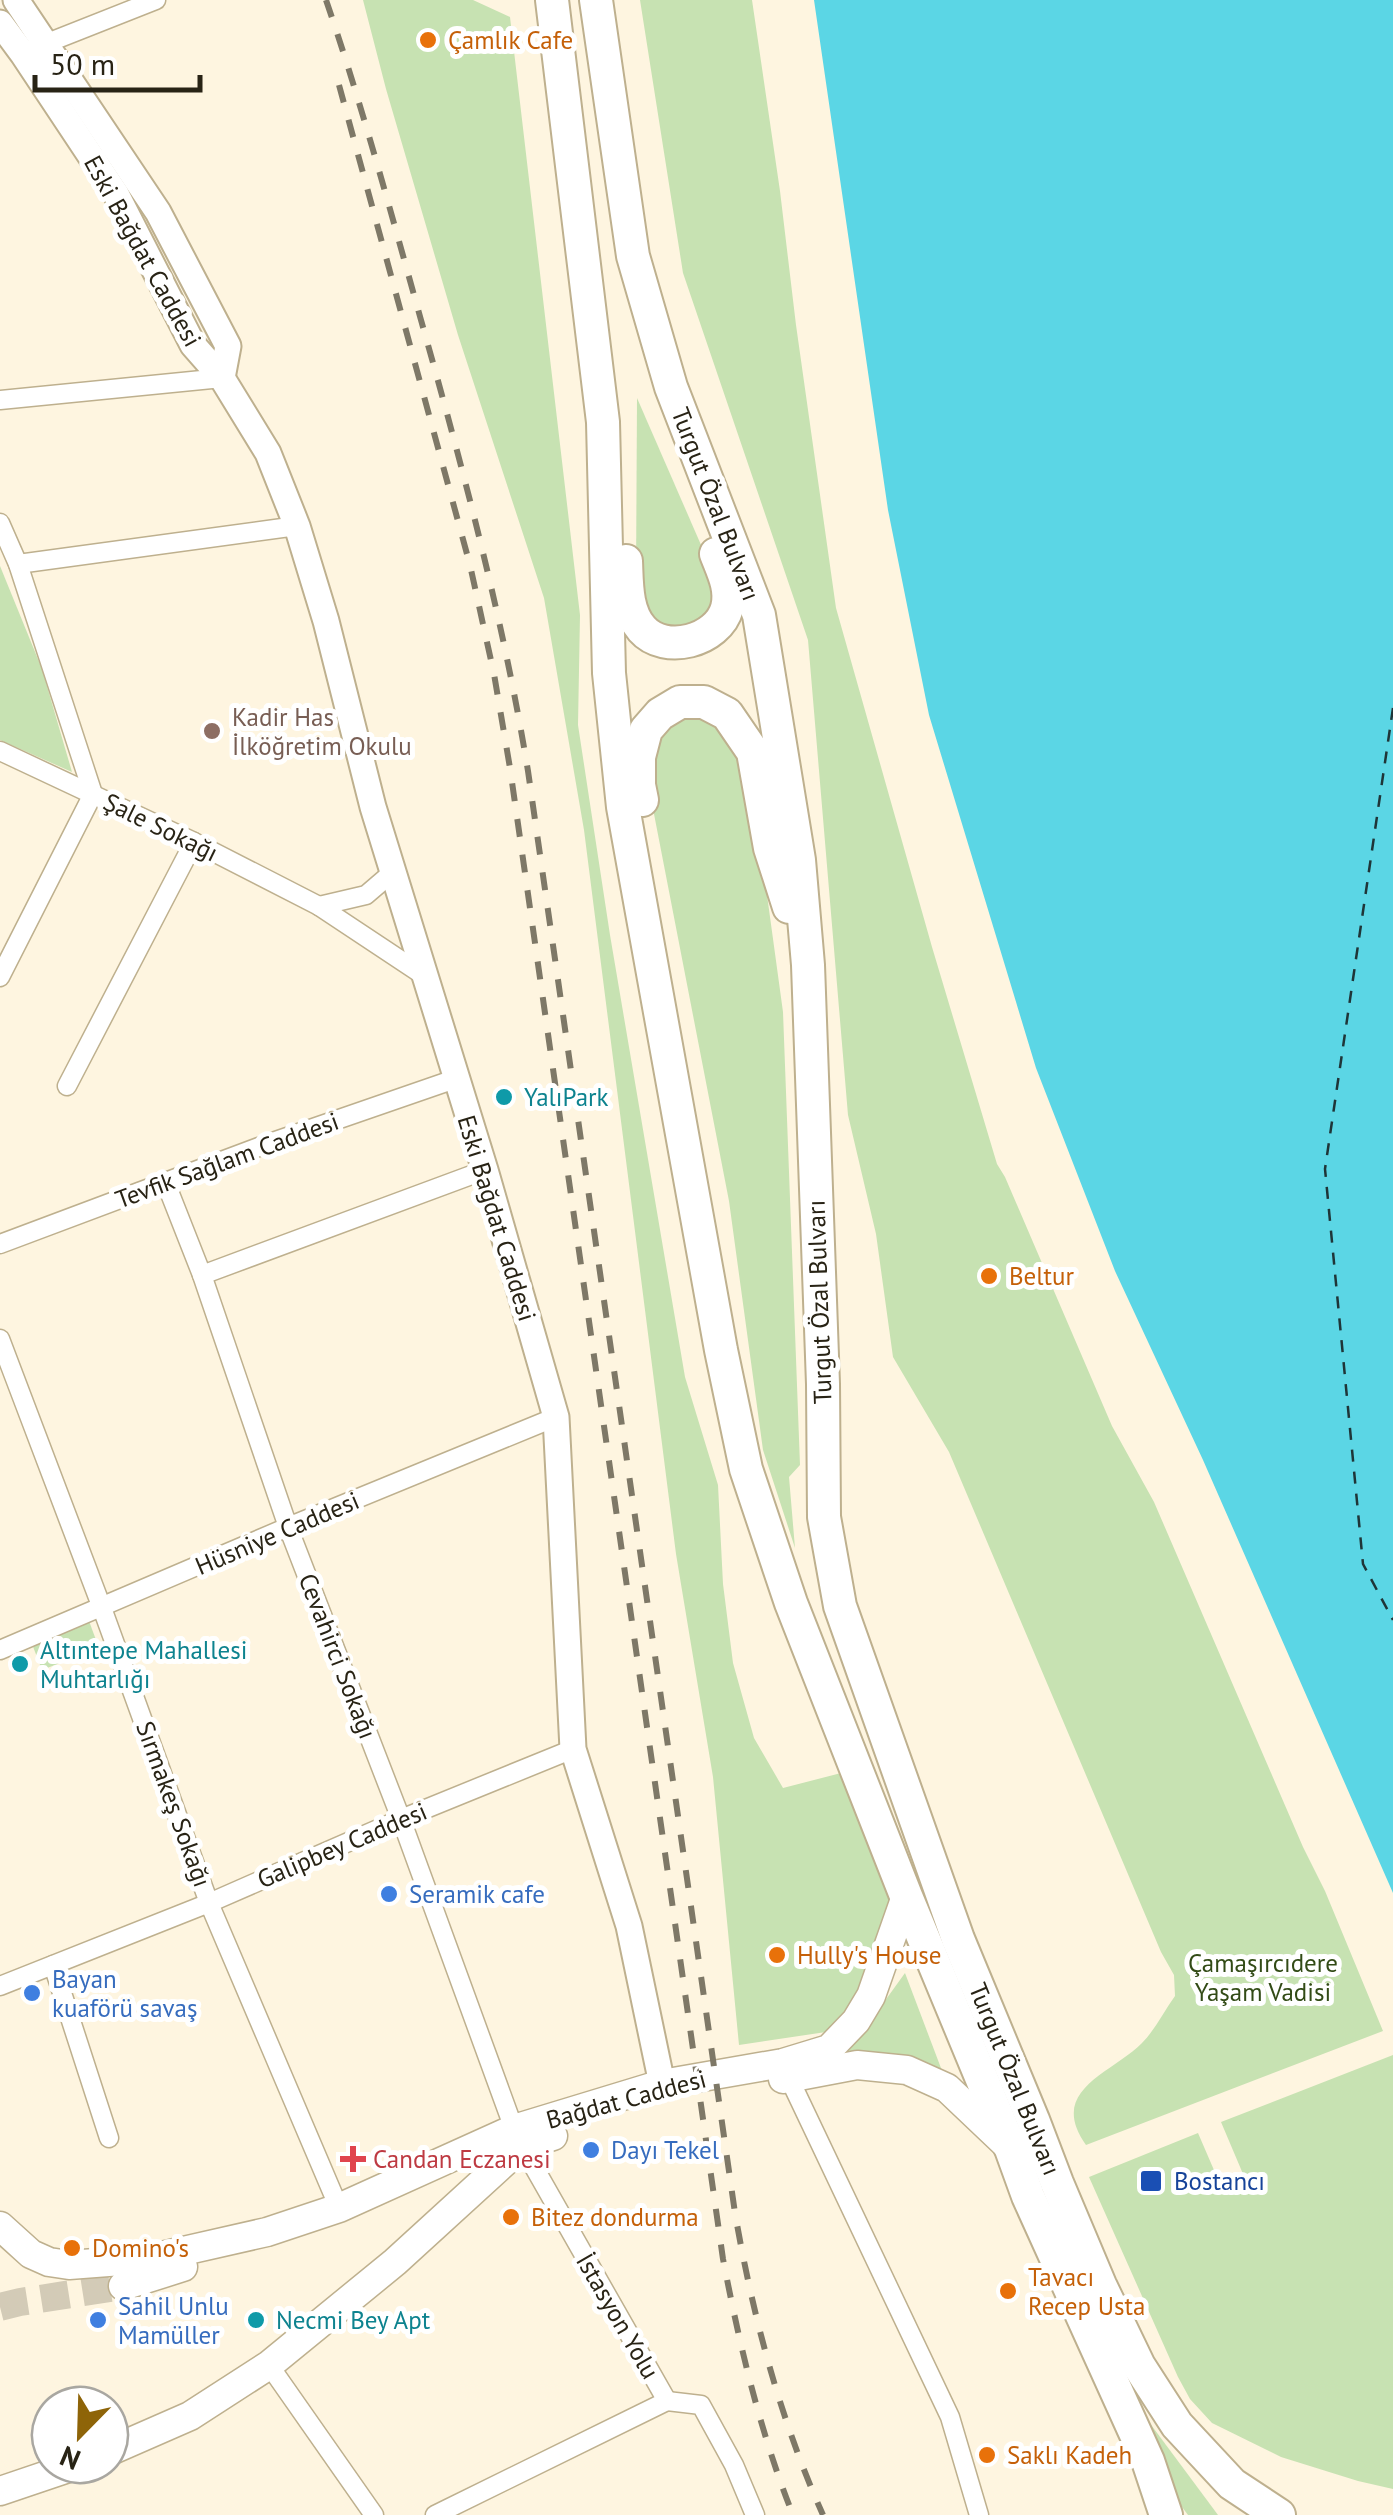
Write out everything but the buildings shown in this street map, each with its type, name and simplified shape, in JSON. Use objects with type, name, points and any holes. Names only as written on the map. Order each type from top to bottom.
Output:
[{"type":"highway","name":"Turgut Özal Bulvarı","points":[[596,0],[633,256],[671,387],[758,615],[798,860],[808,965],[824,1518],[840,1606],[958,1938],[1100,2285],[1139,2366],[1176,2425],[1232,2484],[1279,2515]]},
{"type":"highway","name":"Turgut Özal Bulvarı","points":[[545,5],[603,422],[609,673],[623,807],[746,1469],[791,1603],[906,1896],[1028,2196],[1148,2461],[1166,2515]]},
{"type":"highway","points":[[603,422],[623,499],[628,600],[640,627],[652,638],[698,640],[715,628],[726,610],[728,587],[678,450],[671,387]]},
{"type":"highway","points":[[687,1155],[686,1038],[639,785],[639,757],[646,730],[660,714],[680,702],[704,702],[728,714],[753,752],[770,848],[808,965]]},
{"type":"highway","points":[[1176,2425],[1207,2479],[1235,2515]]},
{"type":"main road","name":"Bağdat Caddesi","points":[[267,2232],[518,2138],[664,2091],[829,2050],[856,2021],[871,1996],[906,1896]]},
{"type":"main road","name":"Bağdat Caddesi","points":[[664,2091],[789,2078],[857,2065],[907,2070],[947,2088],[1011,2149]]},
{"type":"main road","points":[[130,2442],[190,2416],[268,2365],[395,2262],[518,2138]]},
{"type":"main road","points":[[0,2226],[32,2254],[69,2266],[148,2258],[267,2232]]},
{"type":"main road","points":[[122,2286],[218,2256],[267,2232]]},
{"type":"main road","points":[[0,2491],[30,2481]]},
{"type":"street","name":"Eski Bağdat Caddesi","points":[[16,0],[34,48],[158,212],[228,346],[222,378],[268,453],[297,526],[326,621],[373,806],[556,1418],[572,1749],[628,1926],[664,2091]]},
{"type":"street","points":[[34,48],[156,0]]},
{"type":"street","name":"Eski Bağdat Caddesi","points":[[0,23],[34,48]]},
{"type":"street","points":[[0,400],[222,378]]},
{"type":"street","points":[[0,523],[18,564],[92,794],[0,976]]},
{"type":"street","points":[[18,564],[297,526]]},
{"type":"street","name":"Şale Sokağı","points":[[0,752],[194,842],[319,906],[427,977]]},
{"type":"street","points":[[67,1086],[194,842]]},
{"type":"street","points":[[319,906],[366,895],[394,871]]},
{"type":"street","name":"Tevfik Sağlam Caddesi","points":[[0,1244],[455,1079]]},
{"type":"street","points":[[202,1275],[484,1170]]},
{"type":"street","name":"Cevahirci Sokağı","points":[[166,1182],[202,1275],[288,1528],[401,1819],[518,2138]]},
{"type":"street","name":"Sırmakeş Sokağı","points":[[0,1340],[209,1903],[339,2208]]},
{"type":"street","name":"Hüsniye Caddesi","points":[[0,1650],[556,1418]]},
{"type":"street","name":"Galipbey Caddesi","points":[[0,1986],[209,1903],[572,1749]]},
{"type":"street","points":[[53,1965],[109,2138]]},
{"type":"street","points":[[789,2078],[950,2417],[979,2515]]},
{"type":"street","name":"İstasyon Yolu","points":[[518,2138],[667,2402],[702,2406],[756,2515]]},
{"type":"street","points":[[268,2365],[374,2515]]},
{"type":"street","points":[[435,2515],[667,2402]]},
{"type":"green space","points":[[363,0],[473,0],[510,17],[580,615],[578,725],[685,1377],[718,1485],[723,1584],[733,1663],[754,1738],[783,1788],[845,1772],[893,1898],[854,2009],[826,2032],[739,2045],[713,1777],[676,1554],[584,830],[544,598],[458,335]]},
{"type":"green space","name":"Çamaşırcıdere Yaşam Vadisi","points":[[640,0],[752,0],[836,608],[997,1164],[1112,1426],[1154,1502],[1383,2031],[1086,2145],[1076,2126],[1074,2110],[1078,2097],[1151,2032],[1175,1996],[1174,1975],[949,1452],[893,1357],[876,1234],[848,1115],[808,640],[683,273]]},
{"type":"green space","points":[[637,398],[715,577],[713,610],[686,630],[661,625],[646,612],[636,578]]},
{"type":"green space","points":[[0,566],[42,669],[72,772],[0,740]]},
{"type":"green space","points":[[693,713],[716,721],[751,778],[783,1012],[800,1465],[789,1477],[795,1548],[763,1450],[729,1201],[648,783],[658,731]]},
{"type":"green space","points":[[89,1621],[99,1648],[42,1670],[32,1644]]},
{"type":"green space","points":[[905,1973],[944,2076],[848,2052]]},
{"type":"green space","name":"Çamaşırcıdere Yaşam Vadisi","points":[[1393,2055],[1393,2489],[1281,2457],[1212,2423],[1190,2399],[1178,2377],[1089,2177],[1198,2133],[1223,2191],[1246,2181],[1221,2122]]},
{"type":"green space","points":[[1139,2414],[1143,2414],[1218,2515],[1188,2515]]},
{"type":"water","points":[[814,0],[1393,0],[1393,1893],[1203,1460],[1115,1271],[1036,1068],[929,715],[888,510]]},
{"type":"ferry route","points":[[1393,708],[1325,1169],[1363,1564],[1393,1620]]},
{"type":"tunnel","points":[[0,2307],[123,2286]]},
{"type":"railway","points":[[326,0],[376,159],[452,432],[518,714],[735,2213],[770,2367],[823,2515]]},
{"type":"railway","points":[[339,85],[470,565],[494,674],[723,2259],[752,2389],[793,2515]]},
{"type":"place","name":"Çamlık Cafe","points":[[428,40]]},
{"type":"place","name":"Kadir Has İlköğretim Okulu","points":[[212,731]]},
{"type":"place","name":"YalıPark","points":[[504,1097]]},
{"type":"place","name":"Beltur","points":[[989,1276]]},
{"type":"place","name":"Altıntepe Mahallesi Muhtarlığı","points":[[20,1664]]},
{"type":"place","name":"Seramik cafe","points":[[389,1894]]},
{"type":"place","name":"Hully's House","points":[[777,1955]]},
{"type":"place","name":"Bayan kuaförü savaş","points":[[32,1993]]},
{"type":"place","name":"Dayı Tekel","points":[[591,2150]]},
{"type":"place","name":"Candan Eczanesi","points":[[353,2159]]},
{"type":"place","name":"Bostancı","points":[[1151,2181]]},
{"type":"place","name":"Bitez dondurma","points":[[511,2217]]},
{"type":"place","name":"Domino's","points":[[72,2248]]},
{"type":"place","name":"Tavacı Recep Usta","points":[[1008,2291]]},
{"type":"place","name":"Sahil Unlu Mamüller","points":[[98,2320]]},
{"type":"place","name":"Necmi Bey Apt","points":[[256,2320]]},
{"type":"place","name":"Saklı Kadeh","points":[[987,2455]]}]
